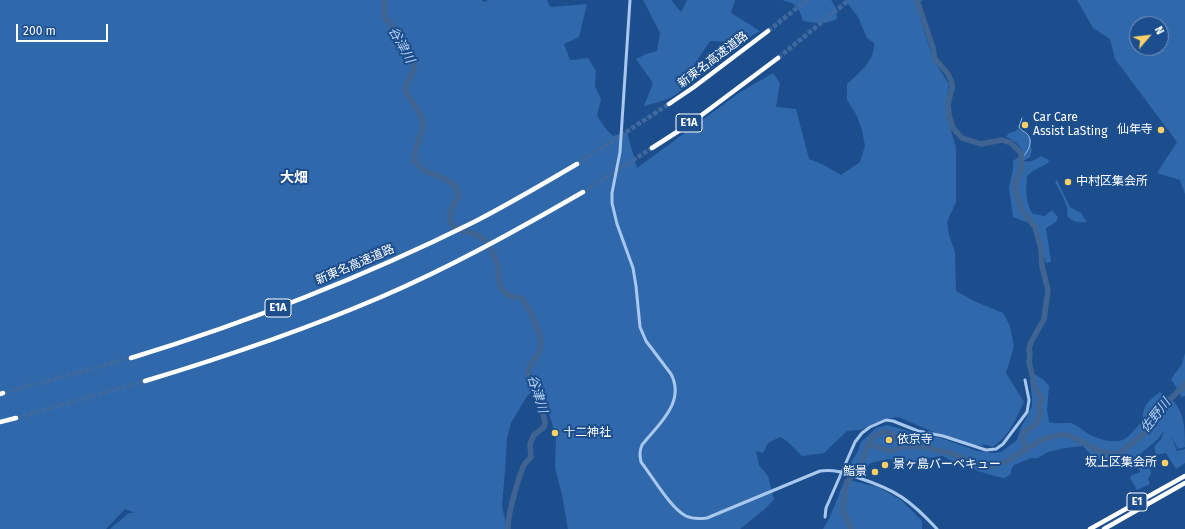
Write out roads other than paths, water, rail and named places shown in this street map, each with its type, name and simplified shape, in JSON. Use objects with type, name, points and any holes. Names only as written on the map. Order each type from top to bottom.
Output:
[{"type":"highway","name":"新東名高速道路","points":[[669,104],[768,31]]},
{"type":"highway","name":"E1A","points":[[652,148],[726,97],[778,58]]},
{"type":"highway","name":"新東名高速道路","points":[[131,358],[220,330],[294,302],[386,263],[474,222],[577,164]]},
{"type":"highway","name":"E1A","points":[[145,381],[267,342],[318,323],[382,296],[492,243],[583,192]]},
{"type":"highway","points":[[0,422],[16,418]]},
{"type":"highway","name":"E1","points":[[1090,529],[1185,476]]},
{"type":"highway","name":"E1","points":[[1104,529],[1185,483]]},
{"type":"street","points":[[630,0],[620,152],[612,193],[612,203],[617,224],[633,268],[640,327],[646,341],[674,379],[675,390],[671,410],[642,445],[640,450],[641,462],[673,506],[688,517],[707,518],[820,471],[829,470],[848,474],[887,488],[901,496],[920,511],[937,529]]},
{"type":"street","points":[[825,516],[826,508],[857,438],[870,427],[884,421],[893,421],[918,431],[943,436],[986,450],[996,449],[1003,444],[1027,412],[1029,400],[1025,380]]},
{"type":"waterway","name":"谷津川","points":[[384,0],[384,13],[386,19],[390,23],[405,52],[414,65],[413,71],[406,86],[406,91],[418,110],[423,126],[414,160],[424,170],[447,180],[456,188],[458,196],[452,208],[450,217],[451,222],[457,229],[477,235],[485,240],[496,261],[500,286],[504,292],[510,296],[522,299],[533,317],[539,332],[541,346],[532,362],[528,374],[541,404],[545,423],[544,427],[534,435],[530,444],[531,457],[523,467],[518,480],[511,507],[508,529]]},
{"type":"waterway","points":[[917,0],[933,48],[935,59],[948,74],[952,83],[948,104],[949,115],[953,128],[962,138],[981,144],[1002,140],[1011,143],[1021,153],[1021,169],[1015,184],[1017,196],[1022,211],[1035,227],[1041,249],[1042,266],[1048,290],[1044,319],[1031,342],[1029,349],[1029,362],[1035,388],[1042,399],[1039,405],[1039,410],[1041,413],[1036,424],[1023,433],[1023,441],[1027,448]]},
{"type":"waterway","points":[[1021,158],[1028,150],[1030,143],[1027,134],[1019,127],[1022,118]]},
{"type":"waterway","name":"佐野川","points":[[868,444],[890,451],[902,447],[924,447],[954,454],[972,463],[987,466],[992,466],[1007,461],[1041,440],[1060,435],[1067,435],[1075,438],[1099,451],[1114,454],[1120,453],[1145,433],[1164,405],[1182,388],[1185,383]]},
{"type":"waterway","name":"佐野川","points":[[851,529],[843,511],[845,490],[847,482],[861,466],[868,444],[874,436],[884,432],[889,432],[897,438],[902,447]]},
{"type":"tunnel","points":[[768,31],[807,0]]},
{"type":"tunnel","points":[[778,58],[849,0]]},
{"type":"tunnel","points":[[577,164],[669,104]]},
{"type":"tunnel","points":[[583,192],[652,148]]},
{"type":"tunnel","points":[[3,393],[131,358]]},
{"type":"tunnel","points":[[16,418],[145,381]]},
{"type":"place","name":"Car Care Assist LaSting","points":[[1025,125]]},
{"type":"place","name":"仙年寺","points":[[1161,130]]},
{"type":"place","name":"中村区集会所","points":[[1068,182]]},
{"type":"place","name":"十二神社","points":[[555,433]]},
{"type":"place","name":"依京寺","points":[[889,440]]},
{"type":"place","name":"坂上区集会所","points":[[1165,463]]},
{"type":"place","name":"景ヶ島バーベキュー","points":[[885,465]]},
{"type":"place","name":"鮨景","points":[[875,472]]},
{"type":"district","name":"大畑","points":[[294,178]]}]
